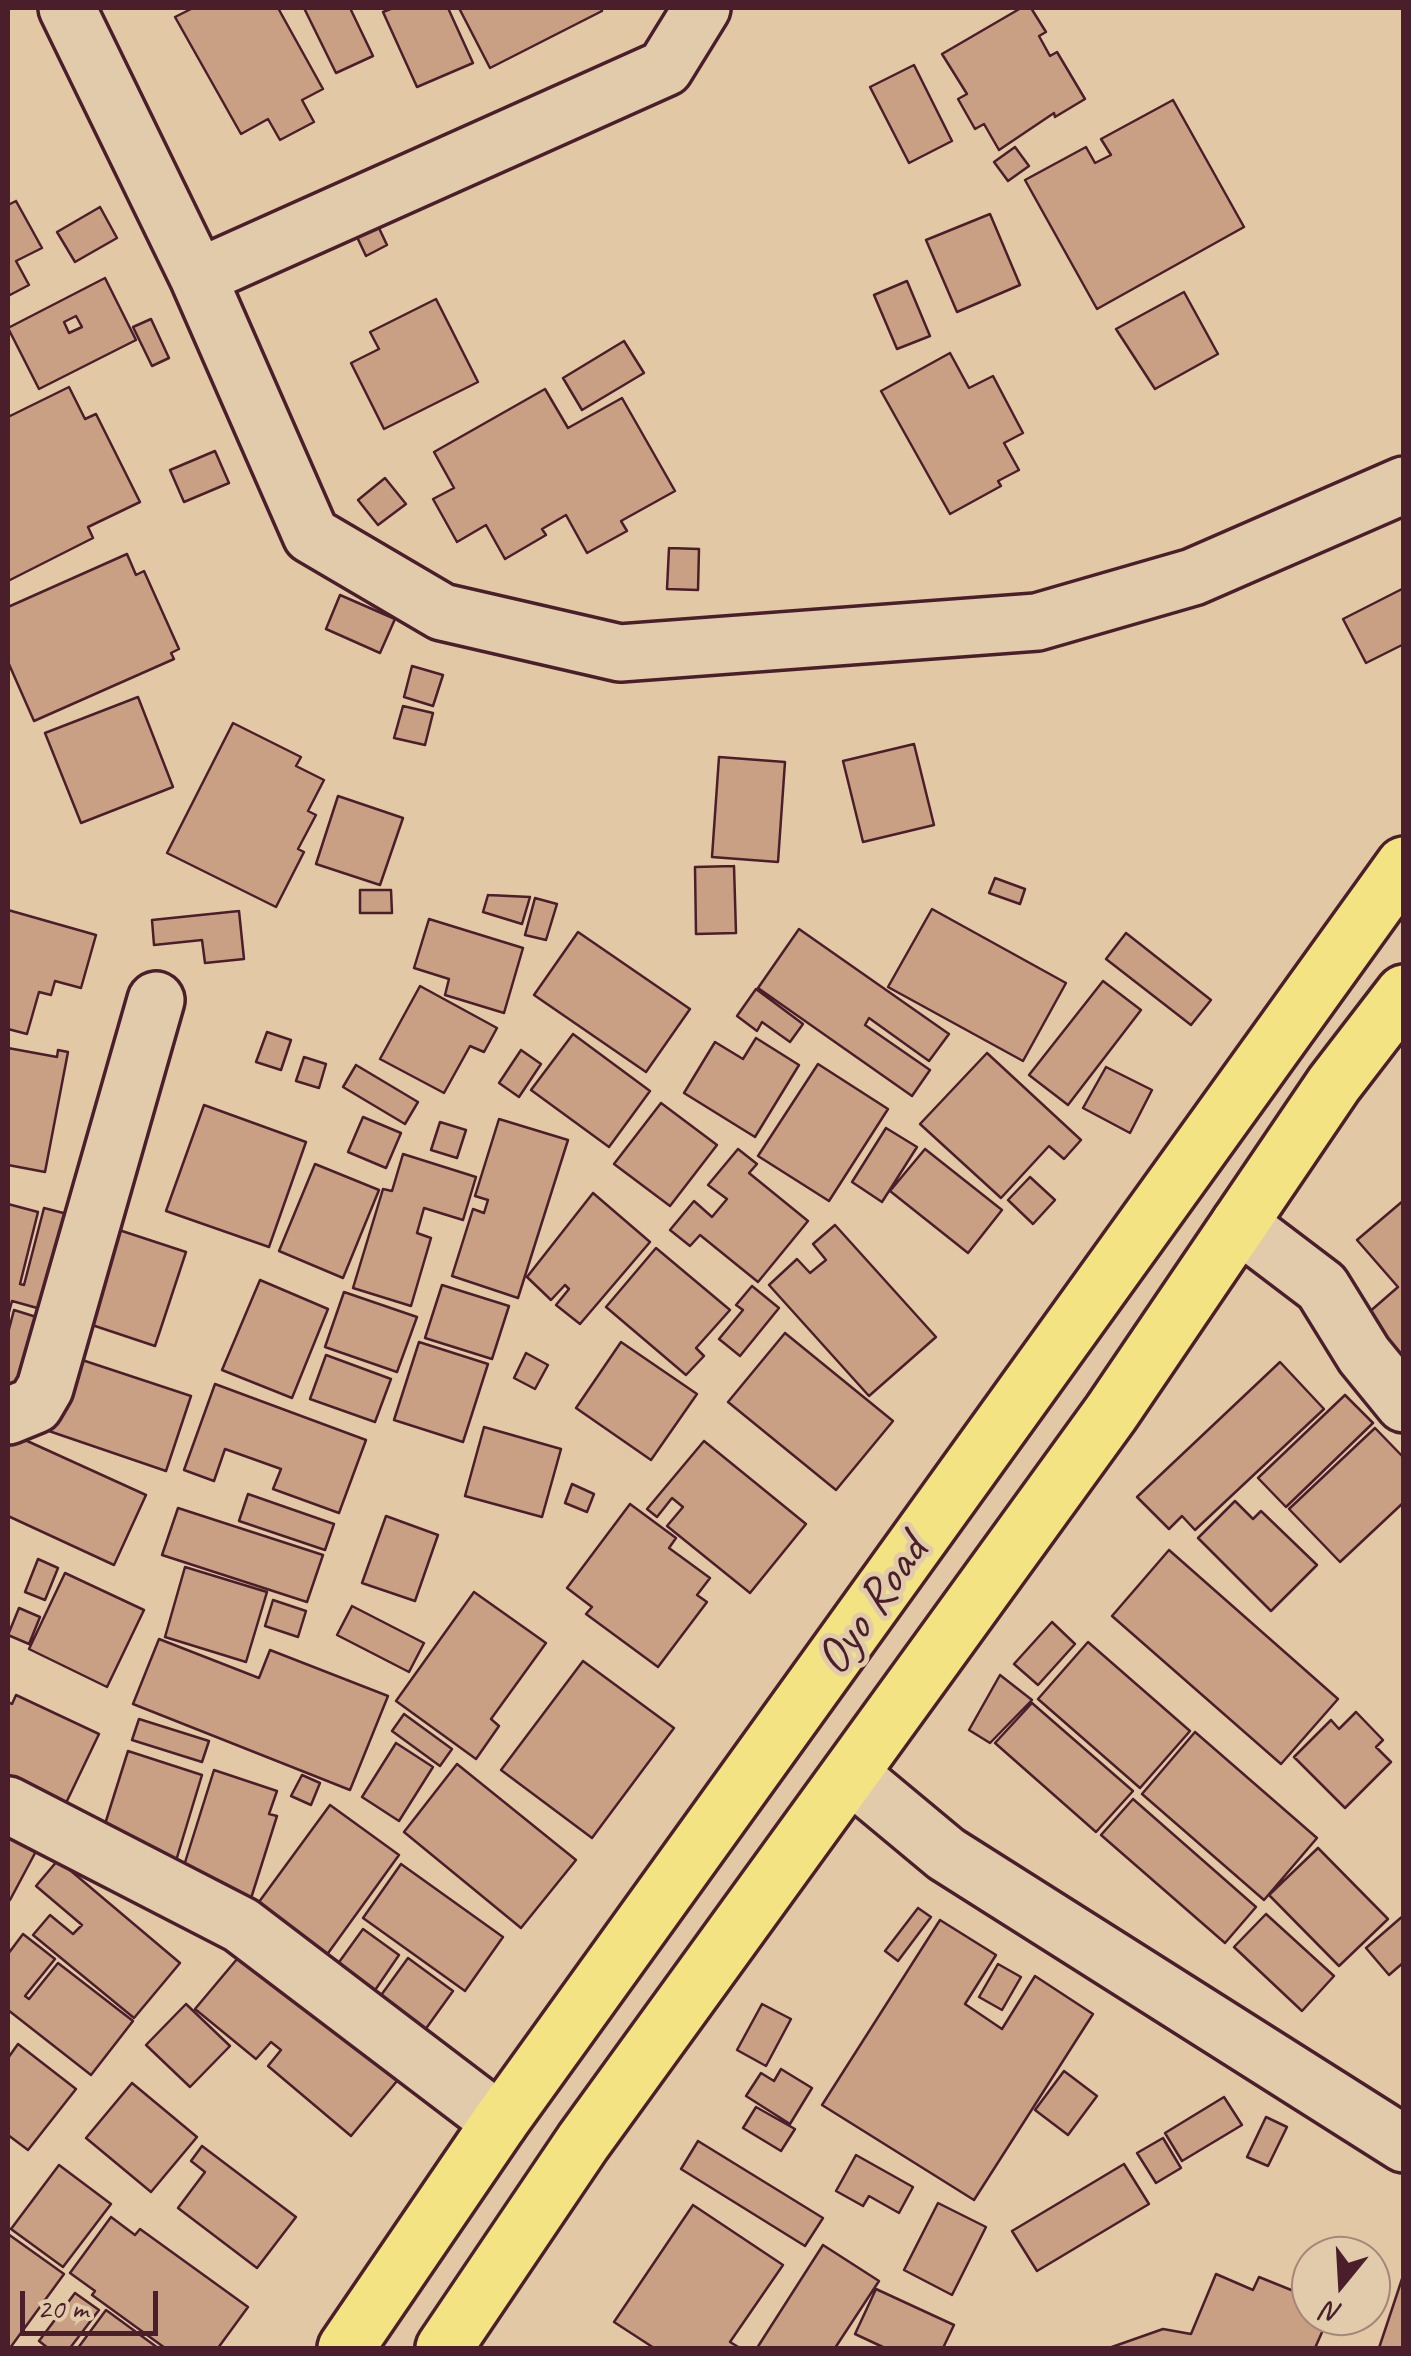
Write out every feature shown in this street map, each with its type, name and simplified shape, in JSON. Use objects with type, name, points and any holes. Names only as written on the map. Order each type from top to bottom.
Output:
[{"type":"main road","name":"Oyo Road","points":[[346,2348],[500,2122],[1404,865]]},
{"type":"main road","name":"Oyo Road","points":[[463,2339],[583,2142],[1110,1413],[1334,1084],[1404,994]]},
{"type":"street","points":[[68,8],[198,277],[311,536],[442,612],[620,653],[1037,622],[1193,578],[1404,485]]},
{"type":"street","points":[[198,277],[666,68],[702,8]]},
{"type":"street","points":[[8,1416],[35,1405],[45,1388],[156,1000]]},
{"type":"street","points":[[1239,1224],[1322,1287],[1364,1355],[1404,1404]]},
{"type":"street","points":[[850,1774],[946,1854],[1404,2144]]},
{"type":"street","points":[[8,1805],[241,1925],[500,2122]]},
{"type":"building","points":[[193,8],[278,8],[323,89],[302,100],[314,122],[280,140],[268,119],[241,134],[175,17]]},
{"type":"building","points":[[304,8],[350,8],[373,56],[336,73]]},
{"type":"building","points":[[393,8],[448,8],[473,63],[417,87],[383,12]]},
{"type":"building","points":[[459,8],[601,8],[602,11],[490,68]]},
{"type":"building","points":[[1021,8],[1031,8],[1046,32],[1039,36],[1050,56],[1057,52],[1085,99],[1055,117],[1054,113],[999,150],[984,124],[975,129],[958,99],[967,94],[942,54]]},
{"type":"building","points":[[914,65],[952,141],[909,163],[870,87]]},
{"type":"building","points":[[1173,100],[1244,227],[1097,309],[1025,180],[1086,147],[1095,163],[1111,155],[1101,139]]},
{"type":"building","points":[[1015,147],[1029,166],[1008,181],[994,162]]},
{"type":"building","points":[[16,201],[42,248],[16,261],[29,285],[8,296],[8,205]]},
{"type":"building","points":[[100,207],[117,238],[75,262],[57,232]]},
{"type":"building","points":[[990,214],[1020,285],[957,312],[926,240]]},
{"type":"building","points":[[378,226],[387,245],[366,256],[357,237]]},
{"type":"building","points":[[105,278],[136,340],[39,389],[8,328]],"holes":[[[76,316],[82,327],[69,333],[64,322]]]},
{"type":"building","points":[[907,281],[930,336],[897,349],[874,295]]},
{"type":"building","points":[[1184,292],[1218,354],[1155,389],[1116,329]]},
{"type":"building","points":[[436,299],[478,382],[384,429],[351,363],[379,349],[370,332]]},
{"type":"building","points":[[151,319],[169,358],[152,366],[133,327]]},
{"type":"building","points":[[624,341],[644,373],[582,410],[563,378]]},
{"type":"building","points":[[950,353],[969,388],[993,376],[1023,433],[1004,443],[1019,470],[998,481],[1001,486],[950,514],[881,391]]},
{"type":"building","points":[[69,387],[85,419],[96,414],[140,502],[88,527],[93,538],[8,581],[8,417]]},
{"type":"building","points":[[545,389],[568,428],[622,398],[675,491],[621,521],[627,531],[587,553],[566,515],[542,529],[546,535],[505,559],[486,525],[457,542],[433,499],[454,488],[434,452]]},
{"type":"building","points":[[215,451],[229,483],[184,502],[170,470]]},
{"type":"building","points":[[385,478],[406,504],[378,525],[358,500]]},
{"type":"building","points":[[669,548],[699,549],[698,590],[667,589]]},
{"type":"building","points":[[127,554],[136,575],[144,571],[179,649],[171,653],[174,659],[34,721],[8,662],[8,607]]},
{"type":"building","points":[[1404,588],[1404,644],[1366,663],[1343,619]]},
{"type":"building","points":[[340,595],[395,619],[380,653],[326,629]]},
{"type":"building","points":[[412,666],[443,675],[433,706],[404,697]]},
{"type":"building","points":[[138,697],[173,787],[81,823],[45,733]]},
{"type":"building","points":[[403,706],[433,713],[425,745],[394,738]]},
{"type":"building","points":[[233,723],[301,757],[296,766],[324,780],[308,811],[316,815],[298,849],[304,852],[276,907],[167,853]]},
{"type":"building","points":[[914,744],[934,825],[863,842],[843,761]]},
{"type":"building","points":[[719,757],[785,762],[778,862],[712,857]]},
{"type":"building","points":[[338,796],[403,818],[380,885],[316,864]]},
{"type":"building","points":[[734,866],[736,933],[696,934],[695,867]]},
{"type":"building","points":[[995,878],[1025,889],[1020,904],[989,893]]},
{"type":"building","points":[[360,890],[391,890],[392,913],[360,913]]},
{"type":"building","points":[[488,895],[530,897],[522,924],[483,912]]},
{"type":"building","points":[[535,898],[557,904],[546,940],[525,935]]},
{"type":"building","points":[[932,909],[1066,983],[1023,1061],[888,987]]},
{"type":"building","points":[[8,910],[96,935],[81,988],[55,981],[51,995],[39,992],[27,1034],[8,1029]]},
{"type":"building","points":[[239,911],[244,959],[205,963],[202,940],[154,945],[152,920]]},
{"type":"building","points":[[429,919],[523,948],[504,1013],[445,995],[449,979],[414,968]]},
{"type":"building","points":[[799,929],[949,1034],[929,1061],[869,1018],[865,1025],[930,1070],[912,1096],[758,988]]},
{"type":"building","points":[[578,932],[690,1009],[646,1072],[534,995]]},
{"type":"building","points":[[1126,933],[1211,1000],[1191,1025],[1106,959]]},
{"type":"building","points":[[1103,981],[1141,1010],[1068,1105],[1029,1075]]},
{"type":"building","points":[[420,986],[497,1028],[484,1052],[470,1046],[444,1093],[380,1059]]},
{"type":"building","points":[[756,989],[803,1024],[790,1042],[762,1022],[757,1031],[737,1016]]},
{"type":"building","points":[[267,1032],[291,1040],[281,1070],[256,1062]]},
{"type":"building","points":[[573,1034],[650,1091],[609,1147],[531,1090]]},
{"type":"building","points":[[756,1038],[799,1065],[755,1137],[684,1093],[715,1042],[743,1059]]},
{"type":"building","points":[[8,1048],[57,1057],[58,1050],[68,1052],[45,1172],[8,1165]]},
{"type":"building","points":[[521,1050],[541,1064],[519,1097],[499,1083]]},
{"type":"building","points":[[987,1053],[1081,1140],[1064,1159],[1049,1146],[1001,1198],[920,1124]]},
{"type":"building","points":[[304,1057],[326,1064],[319,1088],[296,1081]]},
{"type":"building","points":[[818,1064],[888,1109],[829,1201],[758,1156]]},
{"type":"building","points":[[356,1065],[418,1102],[405,1124],[343,1087]]},
{"type":"building","points":[[1106,1067],[1152,1090],[1130,1133],[1083,1108]]},
{"type":"building","points":[[661,1103],[717,1145],[670,1206],[614,1164]]},
{"type":"building","points":[[204,1105],[306,1142],[269,1247],[166,1211]]},
{"type":"building","points":[[363,1117],[401,1133],[386,1168],[348,1152]]},
{"type":"building","points":[[499,1119],[568,1140],[518,1298],[452,1276],[473,1209],[484,1213],[488,1200],[475,1196]]},
{"type":"building","points":[[440,1122],[466,1130],[457,1158],[431,1150]]},
{"type":"building","points":[[886,1128],[917,1147],[882,1202],[852,1182]]},
{"type":"building","points":[[738,1149],[757,1164],[749,1173],[808,1221],[758,1282],[700,1235],[690,1246],[670,1230],[694,1201],[712,1217],[727,1199],[708,1185]]},
{"type":"building","points":[[925,1149],[1002,1210],[968,1253],[890,1191]]},
{"type":"building","points":[[403,1154],[476,1177],[463,1220],[424,1208],[417,1233],[431,1238],[411,1306],[353,1288],[383,1189],[392,1191]]},
{"type":"building","points":[[315,1164],[379,1190],[343,1278],[279,1251]]},
{"type":"building","points":[[1030,1177],[1055,1200],[1033,1224],[1008,1200]]},
{"type":"building","points":[[593,1193],[650,1242],[580,1324],[556,1305],[569,1289],[565,1285],[551,1300],[527,1277]]},
{"type":"building","points":[[1404,1200],[1404,1386],[1352,1327],[1398,1287],[1357,1240]]},
{"type":"building","points":[[8,1204],[38,1212],[20,1284],[24,1285],[44,1208],[79,1217],[48,1311],[12,1301],[8,1316]]},
{"type":"building","points":[[835,1225],[936,1337],[869,1396],[769,1285],[797,1259],[810,1273],[826,1260],[813,1244]]},
{"type":"building","points":[[116,1229],[186,1252],[155,1346],[86,1323]]},
{"type":"building","points":[[656,1248],[730,1310],[696,1348],[704,1356],[686,1375],[606,1307]]},
{"type":"building","points":[[260,1280],[328,1309],[292,1398],[222,1370]]},
{"type":"building","points":[[442,1285],[509,1306],[492,1359],[425,1338]]},
{"type":"building","points":[[752,1286],[779,1308],[740,1356],[719,1339],[743,1310],[736,1305]]},
{"type":"building","points":[[344,1292],[417,1317],[397,1372],[325,1347]]},
{"type":"building","points":[[14,1310],[46,1320],[24,1396],[8,1402],[8,1333]]},
{"type":"building","points":[[785,1333],[893,1421],[836,1490],[728,1402]]},
{"type":"building","points":[[419,1342],[488,1364],[463,1442],[394,1420]]},
{"type":"building","points":[[621,1342],[697,1394],[651,1460],[576,1408]]},
{"type":"building","points":[[526,1353],[548,1365],[535,1389],[514,1378]]},
{"type":"building","points":[[67,1355],[191,1396],[166,1471],[43,1429]]},
{"type":"building","points":[[326,1355],[391,1379],[375,1422],[310,1399]]},
{"type":"building","points":[[1280,1362],[1324,1409],[1195,1530],[1182,1516],[1169,1529],[1137,1497]]},
{"type":"building","points":[[215,1384],[366,1440],[339,1513],[273,1489],[281,1469],[225,1449],[214,1481],[184,1470]]},
{"type":"building","points":[[1345,1395],[1373,1423],[1286,1507],[1258,1478]]},
{"type":"building","points":[[484,1427],[561,1449],[542,1517],[465,1496]]},
{"type":"building","points":[[1375,1428],[1404,1458],[1404,1502],[1340,1562],[1289,1509]]},
{"type":"building","points":[[14,1435],[146,1495],[114,1565],[8,1516],[8,1449]]},
{"type":"building","points":[[704,1441],[806,1524],[750,1593],[667,1526],[683,1507],[672,1498],[657,1517],[647,1509]]},
{"type":"building","points":[[572,1484],[594,1494],[587,1512],[565,1503]]},
{"type":"building","points":[[248,1494],[334,1524],[325,1550],[239,1521]]},
{"type":"building","points":[[1235,1501],[1253,1519],[1261,1511],[1317,1565],[1271,1611],[1198,1538]]},
{"type":"building","points":[[630,1504],[676,1538],[669,1548],[710,1578],[697,1595],[707,1602],[658,1667],[586,1614],[592,1607],[567,1588]]},
{"type":"building","points":[[178,1508],[323,1555],[307,1602],[162,1555]]},
{"type":"building","points":[[386,1516],[438,1535],[415,1601],[362,1583]]},
{"type":"building","points":[[1169,1550],[1338,1699],[1281,1764],[1112,1616]]},
{"type":"building","points":[[38,1559],[58,1568],[45,1600],[25,1592]]},
{"type":"building","points":[[185,1567],[267,1592],[246,1662],[165,1637]]},
{"type":"building","points":[[65,1573],[144,1610],[107,1687],[29,1649]]},
{"type":"building","points":[[474,1592],[546,1643],[491,1719],[499,1726],[476,1759],[396,1701]]},
{"type":"building","points":[[273,1600],[306,1611],[298,1637],[265,1626]]},
{"type":"building","points":[[352,1606],[424,1643],[409,1672],[337,1635]]},
{"type":"building","points":[[19,1608],[40,1617],[29,1644],[8,1635]]},
{"type":"building","points":[[1052,1622],[1075,1644],[1038,1685],[1014,1664]]},
{"type":"building","points":[[159,1639],[259,1678],[270,1650],[388,1696],[350,1790],[133,1704]]},
{"type":"building","points":[[1088,1642],[1190,1731],[1140,1788],[1038,1699]]},
{"type":"building","points":[[583,1661],[674,1728],[592,1838],[501,1770]]},
{"type":"building","points":[[1000,1675],[1032,1700],[990,1743],[969,1730]]},
{"type":"building","points":[[16,1695],[99,1734],[55,1826],[8,1791],[8,1702],[12,1704]]},
{"type":"building","points":[[1032,1703],[1133,1791],[1096,1832],[995,1743]]},
{"type":"building","points":[[1356,1712],[1383,1740],[1376,1747],[1391,1762],[1345,1808],[1294,1757],[1331,1720],[1339,1729]]},
{"type":"building","points":[[404,1714],[452,1749],[440,1766],[392,1731]]},
{"type":"building","points":[[139,1719],[209,1741],[202,1762],[132,1740]]},
{"type":"building","points":[[1195,1732],[1317,1838],[1264,1900],[1142,1794]]},
{"type":"building","points":[[396,1743],[433,1767],[399,1821],[362,1797]]},
{"type":"building","points":[[128,1751],[202,1775],[175,1864],[100,1840]]},
{"type":"building","points":[[457,1764],[576,1860],[521,1928],[404,1832]]},
{"type":"building","points":[[214,1770],[277,1791],[269,1814],[277,1816],[247,1911],[177,1888]]},
{"type":"building","points":[[302,1775],[320,1783],[311,1805],[291,1796]]},
{"type":"building","points":[[1133,1799],[1256,1907],[1225,1943],[1101,1835]]},
{"type":"building","points":[[330,1805],[399,1855],[326,1956],[256,1906]]},
{"type":"building","points":[[8,1822],[42,1840],[10,1900],[8,1898]]},
{"type":"building","points":[[1318,1848],[1388,1919],[1339,1966],[1269,1895]]},
{"type":"building","points":[[58,1860],[180,1963],[134,2018],[33,1935],[50,1915],[73,1934],[82,1925],[36,1886]]},
{"type":"building","points":[[401,1864],[503,1937],[465,1991],[363,1918]]},
{"type":"building","points":[[918,1908],[931,1917],[898,1961],[885,1951]]},
{"type":"building","points":[[1266,1914],[1334,1976],[1302,2011],[1234,1947]]},
{"type":"building","points":[[1404,1915],[1404,1962],[1389,1975],[1366,1948]]},
{"type":"building","points":[[940,1920],[996,1955],[965,2004],[1002,2029],[1035,1976],[1093,2014],[974,2200],[822,2105]]},
{"type":"building","points":[[363,1929],[399,1955],[369,1999],[324,1983]]},
{"type":"building","points":[[23,1934],[55,1959],[25,1996],[29,1999],[58,1963],[133,2021],[91,2075],[8,2010],[8,1954]]},
{"type":"building","points":[[248,1946],[402,2075],[351,2136],[268,2066],[281,2050],[271,2042],[256,2059],[195,2009]]},
{"type":"building","points":[[408,1958],[453,1991],[412,2048],[366,2016]]},
{"type":"building","points":[[998,1964],[1021,1977],[1002,2010],[979,1997]]},
{"type":"building","points":[[186,2004],[230,2046],[190,2087],[146,2045]]},
{"type":"building","points":[[762,2004],[791,2019],[766,2066],[737,2050]]},
{"type":"building","points":[[18,2044],[76,2089],[28,2150],[8,2135],[8,2058]]},
{"type":"building","points":[[781,2069],[812,2088],[790,2124],[746,2096],[761,2073],[774,2081]]},
{"type":"building","points":[[1064,2071],[1097,2096],[1068,2135],[1035,2110]]},
{"type":"building","points":[[132,2083],[197,2137],[151,2192],[86,2138]]},
{"type":"building","points":[[1224,2097],[1242,2125],[1182,2161],[1165,2133]]},
{"type":"building","points":[[756,2107],[795,2129],[781,2151],[743,2128]]},
{"type":"building","points":[[1266,2117],[1287,2127],[1268,2166],[1247,2157]]},
{"type":"building","points":[[1163,2138],[1181,2168],[1156,2183],[1137,2153]]},
{"type":"building","points":[[698,2141],[823,2218],[805,2246],[681,2169]]},
{"type":"building","points":[[202,2146],[296,2217],[257,2268],[178,2208],[205,2172],[191,2161]]},
{"type":"building","points":[[856,2155],[913,2187],[899,2213],[869,2196],[863,2206],[836,2191]]},
{"type":"building","points":[[1124,2164],[1149,2204],[1037,2271],[1012,2231]]},
{"type":"building","points":[[59,2165],[111,2204],[63,2267],[11,2229]]},
{"type":"building","points":[[938,2203],[986,2227],[952,2295],[904,2270]]},
{"type":"building","points":[[693,2205],[783,2265],[730,2342],[740,2348],[654,2348],[614,2322]]},
{"type":"building","points":[[111,2217],[135,2235],[140,2229],[248,2307],[218,2348],[165,2348],[92,2295],[95,2291],[70,2273]]},
{"type":"building","points":[[8,2234],[64,2274],[10,2348],[8,2348]]},
{"type":"building","points":[[823,2245],[879,2281],[835,2348],[757,2348]]},
{"type":"building","points":[[1404,2273],[1404,2348],[1379,2348],[1383,2336],[1391,2336],[1391,2312]]},
{"type":"building","points":[[1216,2274],[1253,2290],[1259,2277],[1291,2290],[1291,2336],[1320,2336],[1315,2348],[1109,2348],[1163,2329],[1191,2334]]},
{"type":"building","points":[[876,2289],[954,2325],[943,2348],[885,2348],[855,2334]]},
{"type":"building","points":[[75,2293],[99,2310],[70,2348],[48,2348],[39,2341]]},
{"type":"building","points":[[106,2310],[158,2348],[78,2348]]}]
